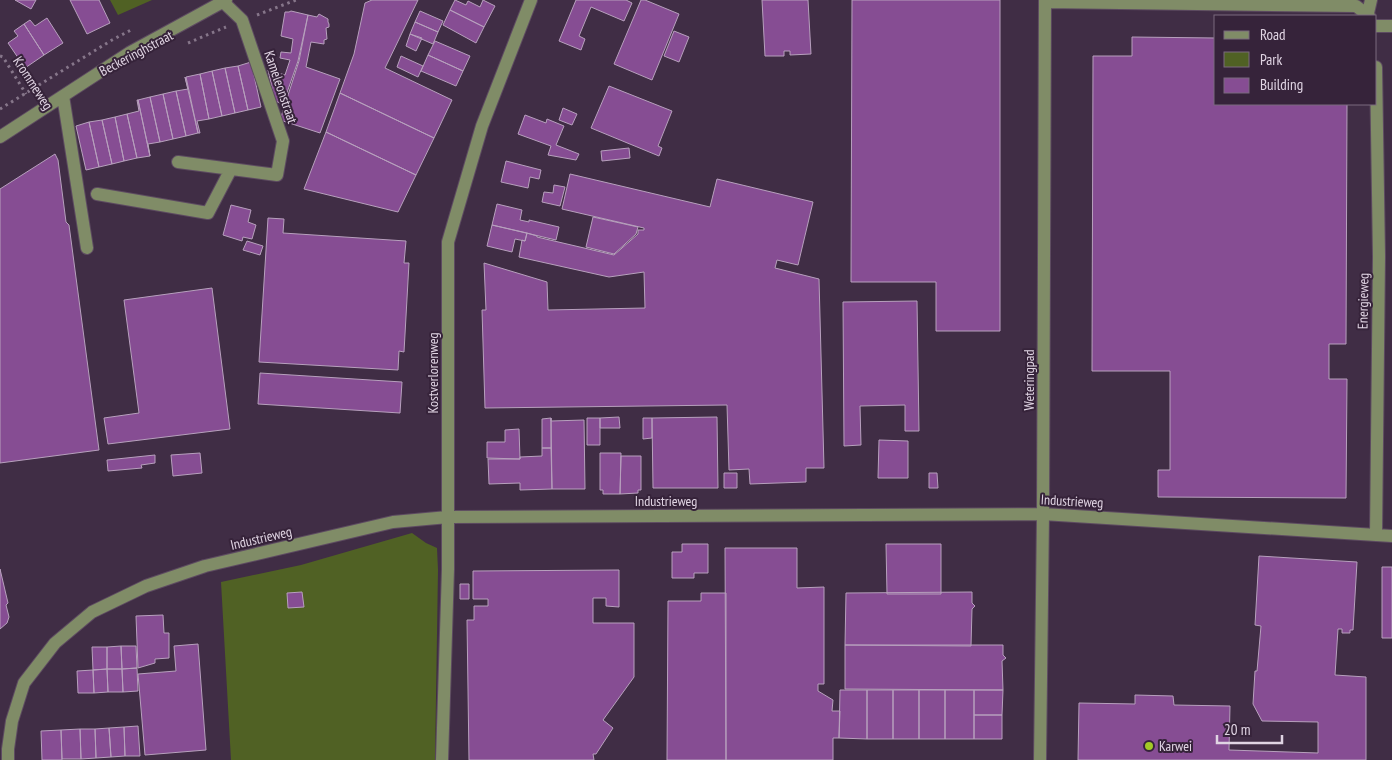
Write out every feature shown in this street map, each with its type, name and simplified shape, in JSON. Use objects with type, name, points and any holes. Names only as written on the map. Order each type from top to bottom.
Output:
[{"type":"street","name":"Kameleonstraat","points":[[178,162],[277,175],[283,141],[242,20],[223,0]]},
{"type":"street","name":"Beckeringhstraat","points":[[0,137],[129,53],[223,0]]},
{"type":"street","name":"Kostverlorenweg","points":[[442,760],[448,569],[448,242],[482,126],[530,0]]},
{"type":"street","points":[[1045,1],[1356,6],[1368,15],[1371,0]]},
{"type":"street","name":"Weteringpad","points":[[1040,760],[1045,1]]},
{"type":"street","points":[[1377,26],[1392,26]]},
{"type":"street","points":[[63,96],[87,248]]},
{"type":"street","name":"Energieweg","points":[[1376,535],[1379,256],[1377,105]]},
{"type":"street","points":[[97,194],[208,213],[231,169]]},
{"type":"street","name":"Industrieweg","points":[[5,753],[6,719],[24,684],[55,643],[92,612],[146,586],[205,566],[384,524],[448,517],[1043,514],[1392,536]]},
{"type":"path","name":"Beckeringhstraat","points":[[186,43],[296,0]]},
{"type":"path","name":"Beckeringhstraat","points":[[0,109],[138,26]]},
{"type":"path","name":"Krommeweg","points":[[0,56],[3,57],[38,113]]},
{"type":"green space","points":[[110,0],[152,0],[118,15]]},
{"type":"green space","points":[[412,533],[437,548],[435,760],[231,760],[221,582],[301,565]]},
{"type":"building","points":[[15,0],[36,0],[31,9]]},
{"type":"building","points":[[70,0],[99,0],[110,23],[87,34]]},
{"type":"building","points":[[372,0],[418,0],[385,68],[452,100],[434,138],[340,93],[354,54],[365,3]]},
{"type":"building","points":[[455,0],[466,5],[468,1],[480,7],[483,0],[495,6],[484,27],[450,10]]},
{"type":"building","points":[[576,0],[626,0],[632,3],[624,21],[591,7],[579,36],[585,39],[581,50],[559,41]]},
{"type":"building","points":[[641,0],[679,14],[652,80],[614,64]]},
{"type":"building","points":[[762,0],[808,0],[811,54],[790,55],[790,51],[784,51],[784,56],[765,56]]},
{"type":"building","points":[[852,0],[1000,0],[1000,331],[936,331],[936,282],[851,282]]},
{"type":"building","points":[[450,10],[484,27],[476,43],[443,25]]},
{"type":"building","points":[[291,11],[308,15],[298,61],[283,104],[275,101],[268,70],[285,75],[290,60],[280,58],[281,52],[291,53],[293,39],[281,36],[285,12]]},
{"type":"building","points":[[420,11],[443,21],[438,32],[415,22]]},
{"type":"building","points":[[319,14],[328,19],[329,27],[326,28],[327,39],[324,40],[324,44],[311,42],[306,67],[340,79],[320,133],[280,120],[299,61],[308,15],[317,17]]},
{"type":"building","points":[[47,18],[63,43],[44,55],[24,24],[30,20],[35,26]]},
{"type":"building","points":[[415,22],[438,32],[433,44],[410,34]]},
{"type":"building","points":[[24,24],[44,55],[25,68],[8,43],[18,36],[14,31]]},
{"type":"building","points":[[674,31],[689,37],[679,62],[664,56]]},
{"type":"building","points":[[410,34],[422,38],[416,51],[406,46]]},
{"type":"building","points":[[1132,37],[1214,38],[1214,105],[1347,105],[1346,344],[1329,344],[1329,379],[1347,379],[1346,498],[1158,497],[1158,470],[1170,470],[1170,371],[1092,371],[1093,56],[1132,56]]},
{"type":"building","points":[[435,41],[470,56],[463,71],[428,55]]},
{"type":"building","points":[[428,55],[463,71],[456,86],[421,71]]},
{"type":"building","points":[[401,56],[423,66],[418,77],[397,67]]},
{"type":"building","points":[[251,62],[261,107],[248,110],[238,66]]},
{"type":"building","points":[[238,66],[248,110],[235,113],[225,68]]},
{"type":"building","points":[[225,68],[235,113],[222,116],[212,71]]},
{"type":"building","points":[[212,71],[222,116],[209,119],[200,74]]},
{"type":"building","points":[[200,74],[209,119],[197,121],[200,133],[198,133],[186,77]]},
{"type":"building","points":[[609,86],[672,111],[658,146],[662,148],[659,156],[591,128]]},
{"type":"building","points":[[188,89],[198,133],[186,136],[176,91]]},
{"type":"building","points":[[176,91],[186,136],[173,139],[163,94]]},
{"type":"building","points":[[340,93],[434,138],[416,175],[326,132]]},
{"type":"building","points":[[163,94],[173,139],[160,142],[150,97]]},
{"type":"building","points":[[150,97],[160,142],[148,144],[150,156],[138,100]]},
{"type":"building","points":[[137,100],[150,156],[137,158],[127,114],[139,111]]},
{"type":"building","points":[[563,108],[577,114],[572,125],[559,120]]},
{"type":"building","points":[[127,114],[137,158],[124,161],[115,117]]},
{"type":"building","points":[[525,115],[546,123],[547,119],[564,126],[556,145],[579,154],[576,160],[548,155],[551,146],[518,134]]},
{"type":"building","points":[[115,117],[124,161],[112,164],[102,120]]},
{"type":"building","points":[[102,120],[112,164],[99,167],[89,122]]},
{"type":"building","points":[[89,122],[99,167],[86,170],[76,126]]},
{"type":"building","points":[[326,132],[416,175],[398,212],[304,189]]},
{"type":"building","points":[[629,148],[630,158],[602,161],[601,151]]},
{"type":"building","points":[[55,154],[58,160],[66,222],[69,225],[99,450],[0,463],[0,189]]},
{"type":"building","points":[[506,161],[541,170],[539,179],[530,177],[528,188],[501,182]]},
{"type":"building","points":[[570,174],[710,207],[717,179],[813,202],[798,265],[777,260],[775,268],[819,279],[824,468],[806,468],[806,482],[750,484],[749,469],[729,470],[727,405],[485,408],[482,310],[486,310],[484,263],[547,282],[548,310],[645,308],[644,272],[609,277],[519,257],[522,240],[525,241],[527,233],[614,255],[638,234],[638,230],[644,230],[644,228],[562,209]]},
{"type":"building","points":[[554,185],[565,187],[560,206],[542,202],[544,192],[553,193]]},
{"type":"building","points":[[497,204],[522,210],[520,220],[529,222],[529,220],[559,227],[556,240],[492,225]]},
{"type":"building","points":[[231,205],[251,210],[248,222],[256,225],[252,239],[243,237],[242,241],[223,235]]},
{"type":"building","points":[[593,217],[638,227],[636,234],[614,254],[586,247]]},
{"type":"building","points":[[268,218],[284,219],[283,233],[406,241],[404,263],[409,263],[404,352],[399,351],[398,370],[259,362]]},
{"type":"building","points":[[492,225],[527,233],[525,241],[515,239],[512,252],[487,246]]},
{"type":"building","points":[[247,241],[263,246],[260,255],[243,250]]},
{"type":"building","points":[[212,288],[230,429],[108,444],[104,418],[139,413],[124,300]]},
{"type":"building","points":[[917,301],[919,431],[905,431],[905,405],[860,406],[861,445],[844,446],[843,302]]},
{"type":"building","points":[[260,373],[402,382],[400,413],[258,404]]},
{"type":"building","points":[[619,417],[620,428],[600,428],[600,418]]},
{"type":"building","points":[[717,417],[718,488],[653,488],[652,418]]},
{"type":"building","points":[[551,418],[551,448],[542,448],[542,419]]},
{"type":"building","points":[[587,418],[600,418],[600,445],[587,445]]},
{"type":"building","points":[[643,418],[652,418],[652,438],[643,439]]},
{"type":"building","points":[[584,420],[585,489],[552,489],[551,421]]},
{"type":"building","points":[[519,429],[520,459],[487,458],[487,442],[505,442],[505,430]]},
{"type":"building","points":[[879,440],[908,441],[908,478],[878,478]]},
{"type":"building","points":[[542,448],[551,448],[552,489],[520,490],[520,483],[489,484],[488,459],[520,459],[520,457],[542,456]]},
{"type":"building","points":[[200,453],[202,473],[173,476],[171,455]]},
{"type":"building","points":[[600,453],[621,453],[620,494],[603,494],[603,490],[600,490]]},
{"type":"building","points":[[155,455],[155,463],[141,465],[142,468],[108,471],[107,460]]},
{"type":"building","points":[[621,456],[641,456],[641,490],[638,490],[638,493],[620,494]]},
{"type":"building","points":[[724,473],[737,473],[737,488],[724,488]]},
{"type":"building","points":[[929,473],[937,473],[938,488],[929,488]]},
{"type":"building","points":[[682,544],[708,544],[708,573],[694,573],[694,578],[672,578],[672,552],[682,552]]},
{"type":"building","points":[[886,544],[941,544],[941,594],[887,594]]},
{"type":"building","points":[[725,548],[797,548],[797,588],[824,587],[824,684],[818,684],[818,691],[833,700],[832,711],[840,711],[839,738],[833,738],[833,760],[726,760]]},
{"type":"building","points":[[1259,556],[1357,562],[1353,630],[1350,630],[1350,633],[1342,633],[1342,629],[1338,629],[1335,675],[1366,677],[1366,760],[1078,760],[1079,703],[1135,704],[1135,695],[1173,696],[1174,705],[1230,706],[1229,750],[1318,753],[1318,722],[1262,721],[1253,704],[1261,626],[1255,625]]},
{"type":"building","points":[[1382,567],[1392,567],[1392,638],[1382,638]]},
{"type":"building","points":[[0,569],[8,603],[6,605],[9,617],[7,623],[0,629]]},
{"type":"building","points":[[619,570],[619,607],[606,606],[606,598],[593,598],[593,623],[634,623],[634,677],[603,720],[613,728],[596,754],[593,754],[594,760],[469,760],[467,620],[474,620],[474,606],[488,606],[488,599],[473,599],[473,571]]},
{"type":"building","points":[[460,584],[469,584],[469,599],[460,599]]},
{"type":"building","points":[[302,592],[304,607],[288,608],[287,593]]},
{"type":"building","points":[[972,592],[972,603],[975,606],[972,609],[971,646],[845,645],[846,593]]},
{"type":"building","points":[[701,593],[726,593],[726,760],[667,760],[668,601],[701,601]]},
{"type":"building","points":[[163,615],[164,633],[169,633],[169,658],[155,659],[155,663],[138,668],[136,616]]},
{"type":"building","points":[[198,644],[206,750],[145,755],[138,674],[176,671],[174,646]]},
{"type":"building","points":[[845,645],[1003,645],[1003,655],[1006,658],[1002,661],[1003,690],[845,689]]},
{"type":"building","points":[[121,646],[136,646],[137,668],[122,669]]},
{"type":"building","points":[[121,646],[122,669],[107,669],[107,647]]},
{"type":"building","points":[[92,647],[107,647],[107,669],[93,670]]},
{"type":"building","points":[[137,668],[138,691],[123,692],[122,669]]},
{"type":"building","points":[[107,669],[122,669],[123,692],[108,692]]},
{"type":"building","points":[[107,669],[108,692],[94,693],[93,670]]},
{"type":"building","points":[[93,670],[94,693],[78,693],[77,671]]},
{"type":"building","points":[[840,690],[867,690],[867,739],[839,738]]},
{"type":"building","points":[[867,690],[893,690],[893,739],[867,739]]},
{"type":"building","points":[[893,690],[919,690],[919,739],[893,739]]},
{"type":"building","points":[[919,690],[945,690],[945,739],[919,739]]},
{"type":"building","points":[[945,690],[974,690],[974,739],[945,739]]},
{"type":"building","points":[[974,690],[1003,690],[1002,715],[974,715]]},
{"type":"building","points":[[974,715],[1002,715],[1002,739],[974,739]]},
{"type":"building","points":[[138,726],[140,756],[125,756],[124,727]]},
{"type":"building","points":[[124,727],[125,756],[111,757],[109,728]]},
{"type":"building","points":[[109,728],[111,757],[96,758],[95,729]]},
{"type":"building","points":[[80,729],[95,729],[96,758],[81,759]]},
{"type":"building","points":[[80,729],[81,759],[62,759],[61,730]]},
{"type":"building","points":[[61,730],[62,760],[42,760],[41,731]]},
{"type":"place","name":"Karwei","points":[[1149,746]]}]
